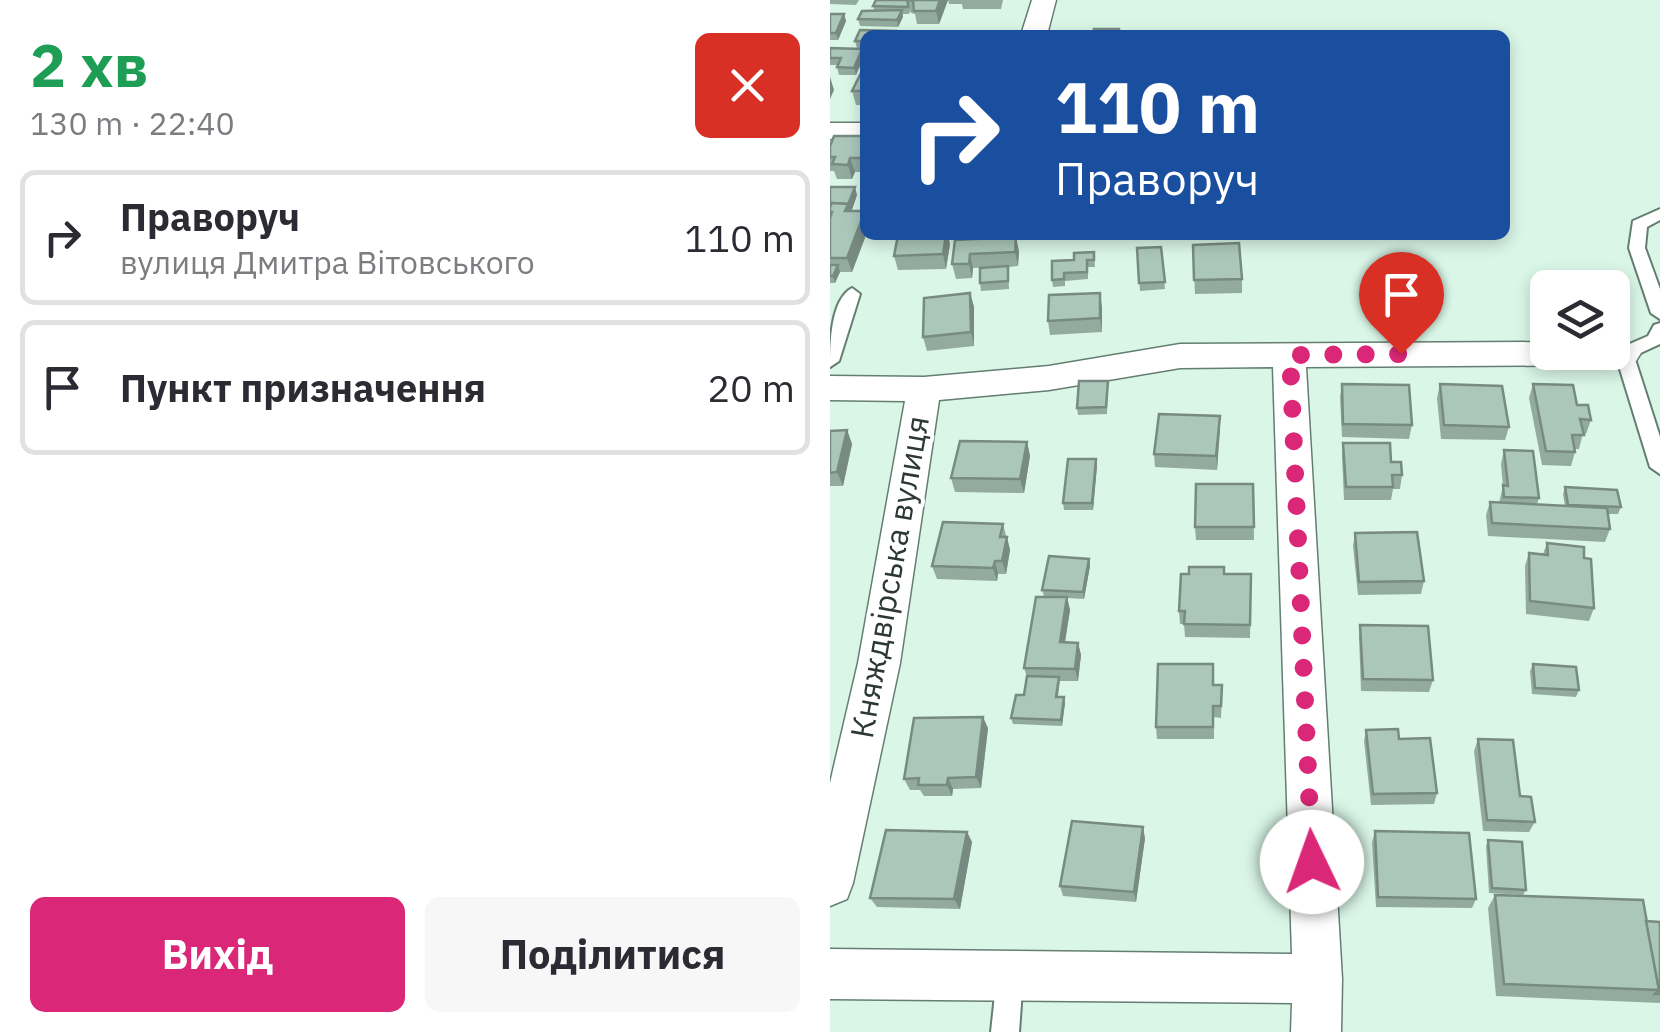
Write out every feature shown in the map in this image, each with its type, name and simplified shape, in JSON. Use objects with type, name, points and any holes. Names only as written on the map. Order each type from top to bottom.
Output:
[{"type":"street","points":[[1035,30],[1044,0]]},
{"type":"street","points":[[830,131],[860,130]]},
{"type":"street","points":[[830,388],[924,389],[1049,378],[1180,356],[1530,354]]},
{"type":"street","points":[[1290,355],[1318,979],[1316,1032]]},
{"type":"street","name":"Княждвірська вулиця","points":[[830,883],[879,663],[924,389]]},
{"type":"street","points":[[830,974],[1318,979]]},
{"type":"lane","points":[[1660,214],[1639,224],[1637,248],[1660,313]]},
{"type":"lane","points":[[830,361],[852,294]]},
{"type":"lane","points":[[1630,350],[1654,340],[1660,329]]},
{"type":"lane","points":[[1629,370],[1660,467]]},
{"type":"lane","points":[[1004,1032],[1010,976]]},
{"type":"building","points":[[876,0],[907,0],[908,7],[873,6]]},
{"type":"building","points":[[909,0],[940,0],[936,11],[914,11],[913,1]]},
{"type":"building","points":[[902,10],[897,20],[858,19],[862,11]]},
{"type":"building","points":[[830,14],[844,14],[836,33],[830,33]]},
{"type":"building","points":[[830,48],[860,49],[854,68],[837,67],[841,58],[830,58]]},
{"type":"building","points":[[860,75],[860,91],[852,91]]},
{"type":"building","points":[[834,136],[860,136],[860,158],[850,158],[848,165],[832,164],[835,157],[830,157]]},
{"type":"building","points":[[830,187],[855,187],[848,205],[830,206]]},
{"type":"building","points":[[832,203],[848,204],[845,211],[860,211],[860,224],[847,258],[830,258]]},
{"type":"building","points":[[897,240],[945,240],[943,254],[894,256]]},
{"type":"building","points":[[955,240],[1016,240],[1015,252],[970,254],[969,264],[952,264]]},
{"type":"building","points":[[1239,243],[1242,279],[1194,280],[1193,245]]},
{"type":"building","points":[[1161,247],[1165,282],[1139,283],[1137,248]]},
{"type":"building","points":[[1094,252],[1094,260],[1087,260],[1087,272],[1064,273],[1064,279],[1052,280],[1052,261],[1074,260],[1074,253]]},
{"type":"building","points":[[1008,266],[1008,281],[980,283],[980,268]]},
{"type":"building","points":[[970,293],[971,332],[923,337],[924,298]]},
{"type":"building","points":[[1100,293],[1100,318],[1048,321],[1049,295]]},
{"type":"building","points":[[1079,381],[1108,381],[1106,407],[1077,408]]},
{"type":"building","points":[[1342,384],[1409,385],[1412,425],[1343,424]]},
{"type":"building","points":[[1440,384],[1502,386],[1509,427],[1444,425]]},
{"type":"building","points":[[1533,384],[1573,385],[1577,405],[1588,405],[1591,420],[1580,419],[1584,435],[1572,435],[1575,452],[1546,451]]},
{"type":"building","points":[[1159,414],[1220,416],[1216,456],[1154,454]]},
{"type":"building","points":[[847,430],[837,472],[830,473],[830,431]]},
{"type":"building","points":[[960,441],[1027,442],[1020,479],[951,478]]},
{"type":"building","points":[[1343,443],[1390,443],[1391,462],[1401,462],[1402,475],[1392,475],[1393,487],[1346,487]]},
{"type":"building","points":[[1504,450],[1533,451],[1539,498],[1504,497],[1503,485],[1508,486]]},
{"type":"building","points":[[1068,459],[1096,459],[1092,503],[1063,503]]},
{"type":"building","points":[[1196,484],[1253,484],[1254,527],[1195,527]]},
{"type":"building","points":[[1565,487],[1617,490],[1621,507],[1568,505]]},
{"type":"building","points":[[1490,502],[1607,508],[1610,529],[1492,523]]},
{"type":"building","points":[[943,522],[1003,524],[1000,537],[1007,537],[1002,561],[995,561],[993,568],[932,566]]},
{"type":"building","points":[[1417,532],[1424,581],[1359,582],[1355,533]]},
{"type":"building","points":[[1547,543],[1584,547],[1584,558],[1591,559],[1594,608],[1530,601],[1529,553],[1548,555]]},
{"type":"building","points":[[1049,556],[1089,559],[1083,592],[1042,590]]},
{"type":"building","points":[[1189,567],[1224,567],[1224,574],[1251,574],[1250,625],[1184,624],[1185,611],[1179,611],[1181,574],[1189,574]]},
{"type":"building","points":[[1036,597],[1067,597],[1060,642],[1078,643],[1075,669],[1024,668]]},
{"type":"building","points":[[1360,625],[1428,626],[1433,680],[1363,679]]},
{"type":"building","points":[[1158,664],[1213,664],[1213,685],[1222,685],[1221,706],[1213,706],[1213,727],[1156,727]]},
{"type":"building","points":[[1533,664],[1576,667],[1579,690],[1535,688]]},
{"type":"building","points":[[1027,676],[1059,677],[1056,697],[1064,697],[1061,720],[1011,718],[1016,695],[1024,695]]},
{"type":"building","points":[[983,717],[976,777],[948,778],[947,785],[918,785],[919,778],[904,779],[914,718]]},
{"type":"building","points":[[1398,729],[1399,739],[1430,738],[1437,793],[1373,794],[1366,730]]},
{"type":"building","points":[[1478,739],[1513,740],[1520,796],[1531,797],[1535,822],[1487,820]]},
{"type":"building","points":[[1072,821],[1143,827],[1134,892],[1060,886]]},
{"type":"building","points":[[886,830],[967,832],[954,899],[870,898]]},
{"type":"building","points":[[1375,831],[1469,833],[1476,899],[1378,897]]},
{"type":"building","points":[[1488,840],[1522,842],[1526,890],[1492,888]]},
{"type":"building","points":[[1495,895],[1643,900],[1659,990],[1504,984]]},
{"type":"building","points":[[1646,921],[1660,922],[1660,994],[1655,994],[1659,990]]},
{"type":"route","points":[[1312,862],[1290,355],[1401,354]]}]
